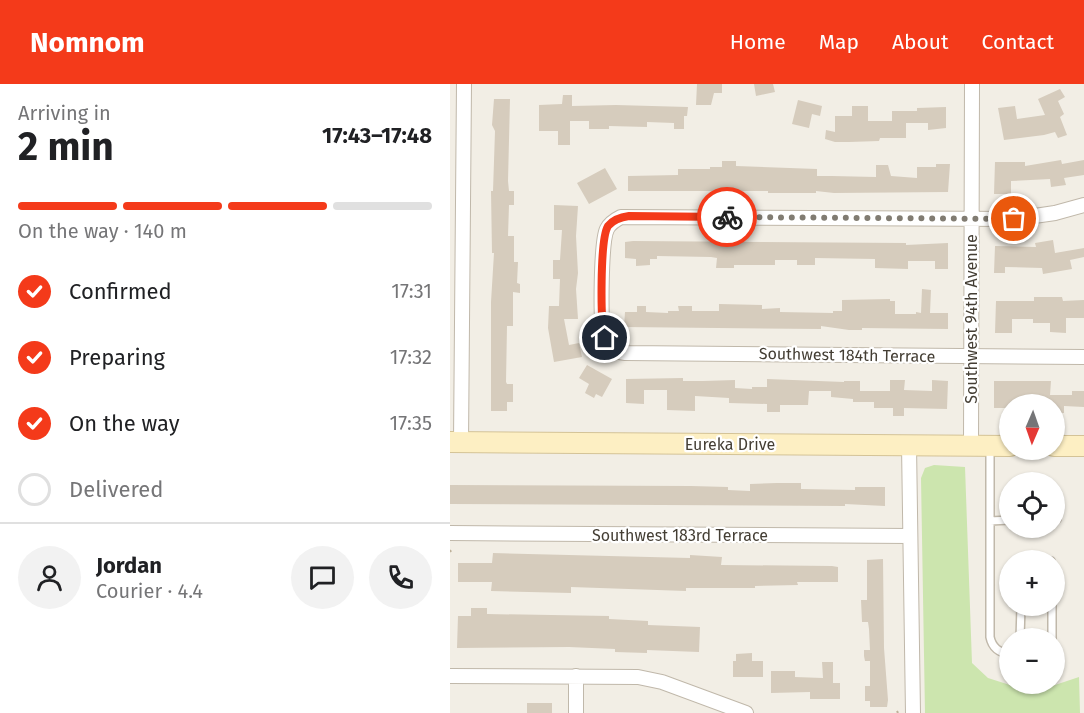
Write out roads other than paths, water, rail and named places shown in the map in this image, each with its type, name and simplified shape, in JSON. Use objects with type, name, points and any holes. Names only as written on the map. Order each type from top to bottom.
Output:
[{"type":"main road","name":"Eureka Drive","points":[[456,442],[999,446]]},
{"type":"main road","points":[[1065,446],[1084,446]]},
{"type":"street","points":[[456,442],[457,154],[464,84]]},
{"type":"street","name":"Southwest 94th Avenue","points":[[972,84],[970,356],[980,446]]},
{"type":"street","points":[[972,219],[1014,219],[1041,216],[1084,205]]},
{"type":"street","name":"Southwest 184th Terrace","points":[[972,219],[621,217],[610,224],[603,242],[605,338],[612,347],[620,352],[634,353],[1084,357]]},
{"type":"street","points":[[909,445],[913,713]]},
{"type":"street","name":"Southwest 183rd Terrace","points":[[450,533],[910,536]]},
{"type":"street","points":[[450,676],[625,676],[650,679],[746,713]]},
{"type":"street","points":[[576,676],[576,713]]},
{"type":"lane","points":[[980,446],[990,521],[990,637],[999,651]]},
{"type":"lane","points":[[990,521],[999,521]]}]
